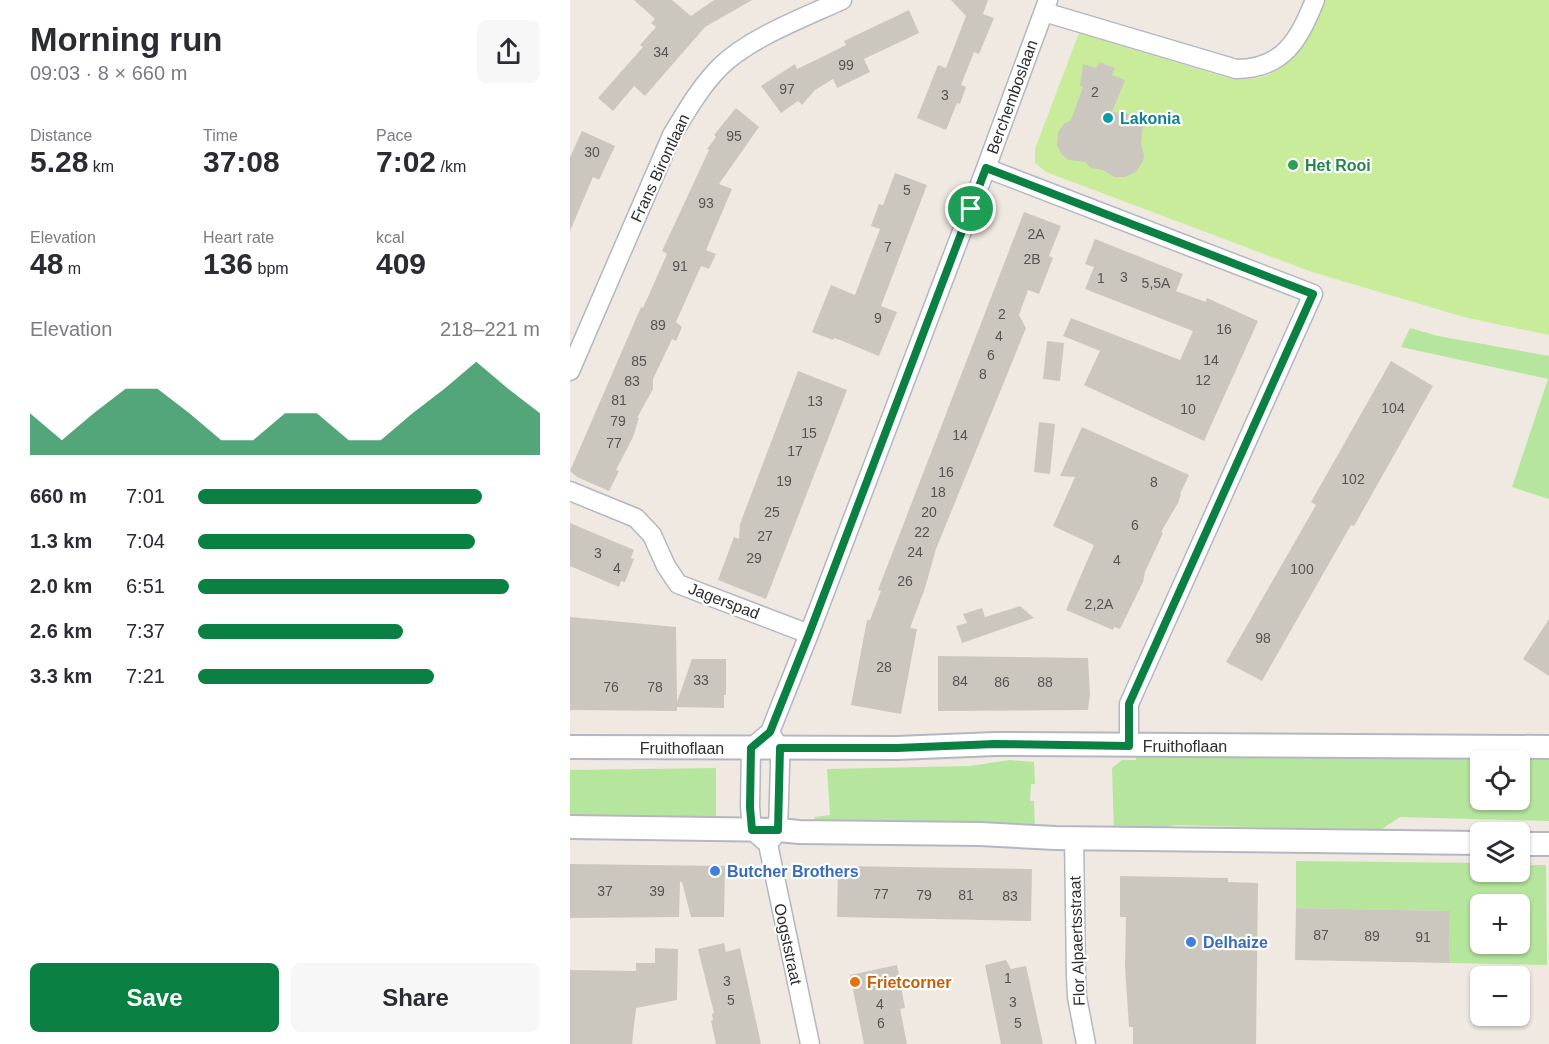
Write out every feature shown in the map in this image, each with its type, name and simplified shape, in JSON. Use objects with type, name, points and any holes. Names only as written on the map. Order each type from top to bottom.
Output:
[{"type":"street","name":"Frans Birontlaan","points":[[570,371],[672,135],[693,100],[721,66],[748,47],[781,28],[842,0]]},
{"type":"street","points":[[1046,6],[1236,69],[1248,69],[1269,64],[1294,43],[1316,0]]},
{"type":"street","name":"Berchemboslaan","points":[[775,740],[809,634],[1046,6]]},
{"type":"street","points":[[986,168],[1313,294],[1129,704],[1129,746]]},
{"type":"street","name":"Jagerspad","points":[[570,491],[636,518],[652,535],[666,566],[678,584],[809,634]]},
{"type":"street","name":"Fruithoflaan","points":[[570,747],[751,748],[775,740],[897,748],[995,744],[1549,747]]},
{"type":"street","name":"Oogststraat","points":[[775,740],[766,835],[810,1044]]},
{"type":"street","name":"Oogststraat","points":[[751,748],[750,807],[766,835]]},
{"type":"street","points":[[570,827],[766,835],[799,832],[980,834],[1470,843]]},
{"type":"street","name":"Flor Alpaertsstraat","points":[[1074,837],[1077,997],[1086,1044]]},
{"type":"street","points":[[1530,844],[1549,844]]},
{"type":"green space","name":"Het Rooi","points":[[1323,0],[1549,0],[1549,335],[1464,317],[1312,272],[1046,172],[1035,163],[1035,149],[1079,33],[1224,77],[1244,79],[1261,77],[1276,71],[1300,49],[1317,18]]},
{"type":"green space","points":[[1410,328],[1438,336],[1549,356],[1549,499],[1512,487],[1548,379],[1401,347]]},
{"type":"green space","points":[[1135,747],[1470,753],[1470,810],[1530,810],[1530,754],[1549,754],[1549,821],[1400,817],[1379,831],[1178,825],[1114,833],[1112,768],[1122,760],[1136,760]]},
{"type":"green space","points":[[1010,760],[1034,762],[1035,784],[1031,784],[1030,801],[1034,801],[1035,831],[972,821],[872,821],[812,828],[815,817],[830,815],[827,769],[970,766]]},
{"type":"green space","points":[[716,768],[716,817],[570,816],[570,770]]},
{"type":"green space","points":[[1296,861],[1470,863],[1470,882],[1530,882],[1530,865],[1546,865],[1547,965],[1449,963],[1450,911],[1296,908]]},
{"type":"building","points":[[634,0],[672,0],[691,16],[714,0],[752,0],[705,27],[645,96],[634,86],[613,111],[598,98],[643,47],[640,45],[656,27],[651,23],[655,19]]},
{"type":"building","points":[[951,0],[988,0],[983,14],[994,18],[979,54],[974,52],[961,85],[966,87],[960,104],[957,103],[946,130],[917,118],[938,65],[946,68],[966,16]]},
{"type":"building","points":[[909,10],[919,33],[864,59],[870,72],[837,88],[833,79],[815,90],[802,105],[798,101],[781,113],[761,86],[795,64],[797,69],[846,45],[844,41]]},
{"type":"building","name":"Lakonia","points":[[1099,62],[1115,68],[1112,75],[1125,80],[1112,112],[1144,115],[1141,144],[1143,161],[1136,172],[1125,177],[1114,177],[1103,170],[1091,168],[1085,162],[1069,160],[1062,155],[1057,145],[1058,132],[1064,124],[1071,120],[1083,87],[1080,86],[1083,64],[1096,68]]},
{"type":"building","points":[[736,108],[759,127],[719,184],[732,189],[706,250],[716,254],[709,269],[701,266],[676,322],[682,327],[676,341],[672,339],[653,379],[653,389],[637,418],[639,418],[633,437],[616,470],[619,471],[609,491],[577,477],[570,471],[641,307],[643,308],[667,254],[662,251],[709,150],[707,149],[716,137],[714,135]]},
{"type":"building","points":[[582,131],[615,146],[599,180],[593,177],[570,231],[570,157]]},
{"type":"building","points":[[895,173],[927,185],[881,306],[897,312],[879,356],[840,340],[834,338],[833,340],[812,332],[831,285],[855,295],[880,229],[871,226],[879,204],[883,205]]},
{"type":"building","points":[[1024,212],[1061,226],[1049,256],[1053,258],[1039,294],[1028,290],[1019,315],[1026,328],[936,549],[910,628],[917,629],[901,714],[851,705],[867,620],[870,620],[881,591],[878,590]]},
{"type":"building","points":[[1095,239],[1183,274],[1176,291],[1206,302],[1207,298],[1258,321],[1204,441],[1084,385],[1100,351],[1063,336],[1071,318],[1180,360],[1193,331],[1085,289],[1094,267],[1085,264]]},
{"type":"building","points":[[1047,341],[1064,343],[1060,381],[1043,379]]},
{"type":"building","points":[[1391,361],[1433,386],[1354,526],[1351,525],[1262,681],[1226,662],[1316,505],[1311,502]]},
{"type":"building","points":[[798,371],[847,390],[766,599],[718,580],[734,537],[739,539],[740,524]]},
{"type":"building","points":[[1039,422],[1055,424],[1050,474],[1034,472]]},
{"type":"building","points":[[1082,427],[1189,475],[1178,503],[1161,532],[1163,533],[1145,572],[1143,582],[1120,629],[1114,627],[1113,630],[1066,610],[1094,545],[1053,526],[1075,477],[1060,476]]},
{"type":"building","points":[[570,523],[634,550],[631,558],[634,559],[625,582],[621,581],[619,587],[570,566]]},
{"type":"building","points":[[1020,606],[1034,618],[962,643],[956,626],[967,623],[963,614],[982,608],[985,617]]},
{"type":"building","points":[[570,617],[676,627],[677,702],[692,659],[726,659],[724,708],[677,707],[677,711],[570,710]]},
{"type":"building","points":[[1549,619],[1549,676],[1523,659]]},
{"type":"building","points":[[938,656],[1088,658],[1090,695],[1088,710],[938,711]]},
{"type":"building","points":[[570,864],[725,866],[724,917],[691,917],[682,882],[680,882],[679,917],[570,918]]},
{"type":"building","points":[[838,866],[1032,869],[1031,921],[837,917]]},
{"type":"building","name":"Delhaize","points":[[1120,876],[1228,878],[1228,882],[1258,883],[1256,1044],[1133,1044],[1133,1027],[1129,1027],[1125,967],[1126,917],[1120,917]]},
{"type":"building","points":[[1296,908],[1450,911],[1449,963],[1295,960]]},
{"type":"building","points":[[724,943],[726,952],[740,948],[761,1044],[716,1044],[711,1021],[714,1013],[698,949]]},
{"type":"building","points":[[655,948],[678,949],[677,1000],[636,1008],[632,1044],[570,1044],[570,970],[636,971],[636,963],[655,963]]},
{"type":"building","points":[[1006,960],[1011,969],[1026,966],[1043,1044],[1001,1044],[985,965]]},
{"type":"building","points":[[897,965],[905,1008],[900,1009],[907,1044],[864,1044],[850,975]]},
{"type":"place","name":"Lakonia","points":[[1108,118]]},
{"type":"place","name":"Het Rooi","points":[[1293,165]]},
{"type":"place","name":"Butcher Brothers","points":[[715,871]]},
{"type":"place","name":"Delhaize","points":[[1191,942]]},
{"type":"place","name":"Frietcorner","points":[[855,982]]},
{"type":"route","points":[[986,168],[1313,294],[1129,704],[1129,746],[995,744],[897,748],[780,748],[778,830],[752,830],[751,748],[770,732],[971,209],[986,168]]}]
